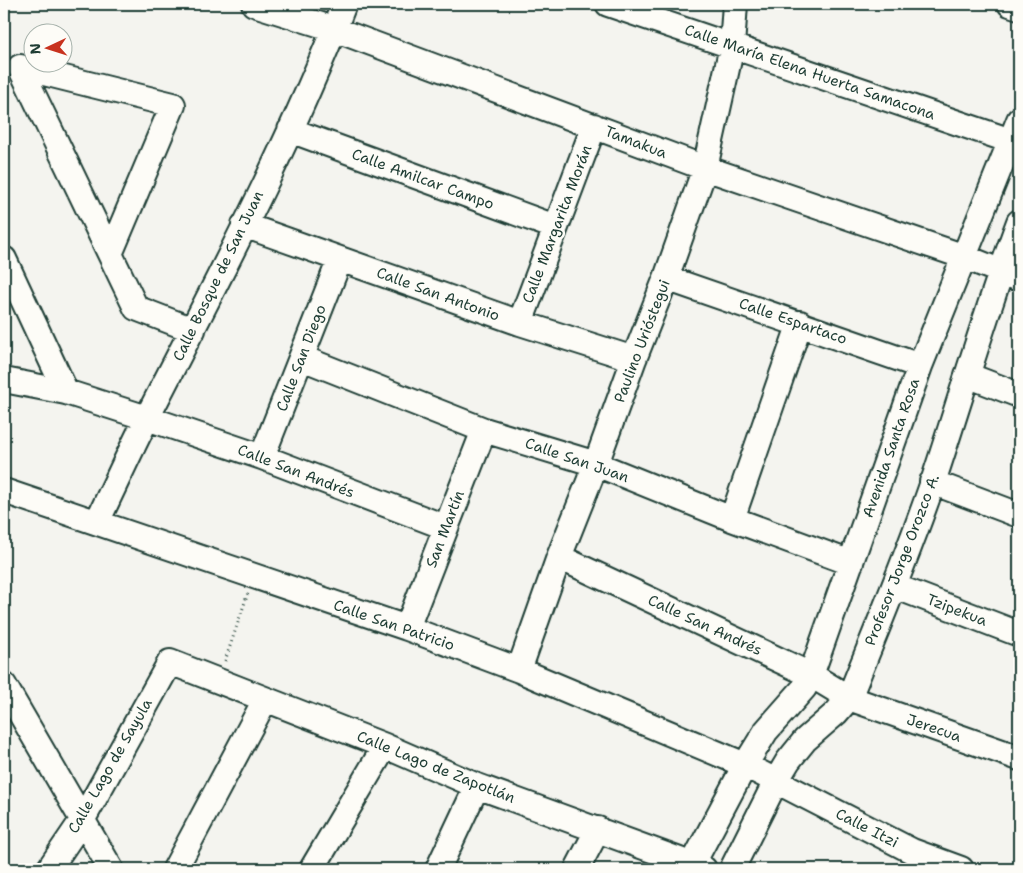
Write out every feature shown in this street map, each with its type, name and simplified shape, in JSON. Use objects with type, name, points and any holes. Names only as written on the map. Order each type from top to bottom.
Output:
[{"type":"street","name":"Tamakua","points":[[254,4],[334,29],[706,168],[965,257],[1010,275]]},
{"type":"street","name":"Calle Bosque de San Juan","points":[[97,522],[290,130],[344,4]]},
{"type":"street","name":"Calle María Elena Huerta Samacona","points":[[608,4],[732,46],[1015,130]]},
{"type":"street","name":"Paulino Urióstegui","points":[[518,670],[706,168],[732,46],[736,4]]},
{"type":"street","points":[[1010,4],[1019,7]]},
{"type":"street","points":[[110,254],[173,105],[20,67],[110,254],[136,308],[193,330]]},
{"type":"street","name":"Calle Margarita Morán","points":[[520,323],[594,126]]},
{"type":"street","name":"Calle Amilcar Campo","points":[[290,130],[555,227]]},
{"type":"street","name":"Avenida Santa Rosa","points":[[696,868],[745,765],[766,731],[804,688],[812,675],[920,366],[1015,130]]},
{"type":"street","name":"Profesor Jorge Orozco A.","points":[[732,869],[788,760],[805,740],[836,713],[848,698],[894,586],[932,482],[967,375],[1010,275],[1019,222]]},
{"type":"street","name":"Calle San Antonio","points":[[244,225],[520,323],[634,359]]},
{"type":"street","points":[[4,259],[66,392]]},
{"type":"street","name":"Calle San Diego","points":[[262,457],[340,259]]},
{"type":"street","name":"Calle Espartaco","points":[[666,278],[920,366]]},
{"type":"street","points":[[732,519],[800,324]]},
{"type":"street","name":"Calle San Juan","points":[[302,358],[484,430],[596,464],[732,519],[851,563]]},
{"type":"street","points":[[967,375],[1019,395]]},
{"type":"street","name":"Calle San Andrés","points":[[4,380],[66,392],[147,418],[262,457],[445,528]]},
{"type":"street","name":"San Martín","points":[[407,628],[484,430]]},
{"type":"street","points":[[932,482],[1019,515]]},
{"type":"street","name":"Calle San Patricio","points":[[4,491],[407,628],[518,670],[745,765],[776,781]]},
{"type":"street","name":"Calle San Andrés","points":[[559,557],[812,675],[848,698]]},
{"type":"street","name":"Tzipekua","points":[[894,586],[1019,634]]},
{"type":"street","name":"Calle Lago de Zapotlán","points":[[170,662],[385,746],[477,786],[598,829],[696,868]]},
{"type":"street","name":"Calle Lago de Sayula","points":[[48,869],[83,818],[170,662]]},
{"type":"street","points":[[4,685],[10,715],[83,818],[111,869]]},
{"type":"street","name":"Jerecua","points":[[848,698],[1019,758]]},
{"type":"street","points":[[175,869],[265,700]]},
{"type":"street","points":[[312,869],[385,746]]},
{"type":"street","name":"Calle Itzi","points":[[776,781],[908,860],[960,869]]},
{"type":"street","points":[[438,869],[477,786]]},
{"type":"street","points":[[577,869],[598,829]]},
{"type":"path","points":[[218,680],[254,576]]}]
